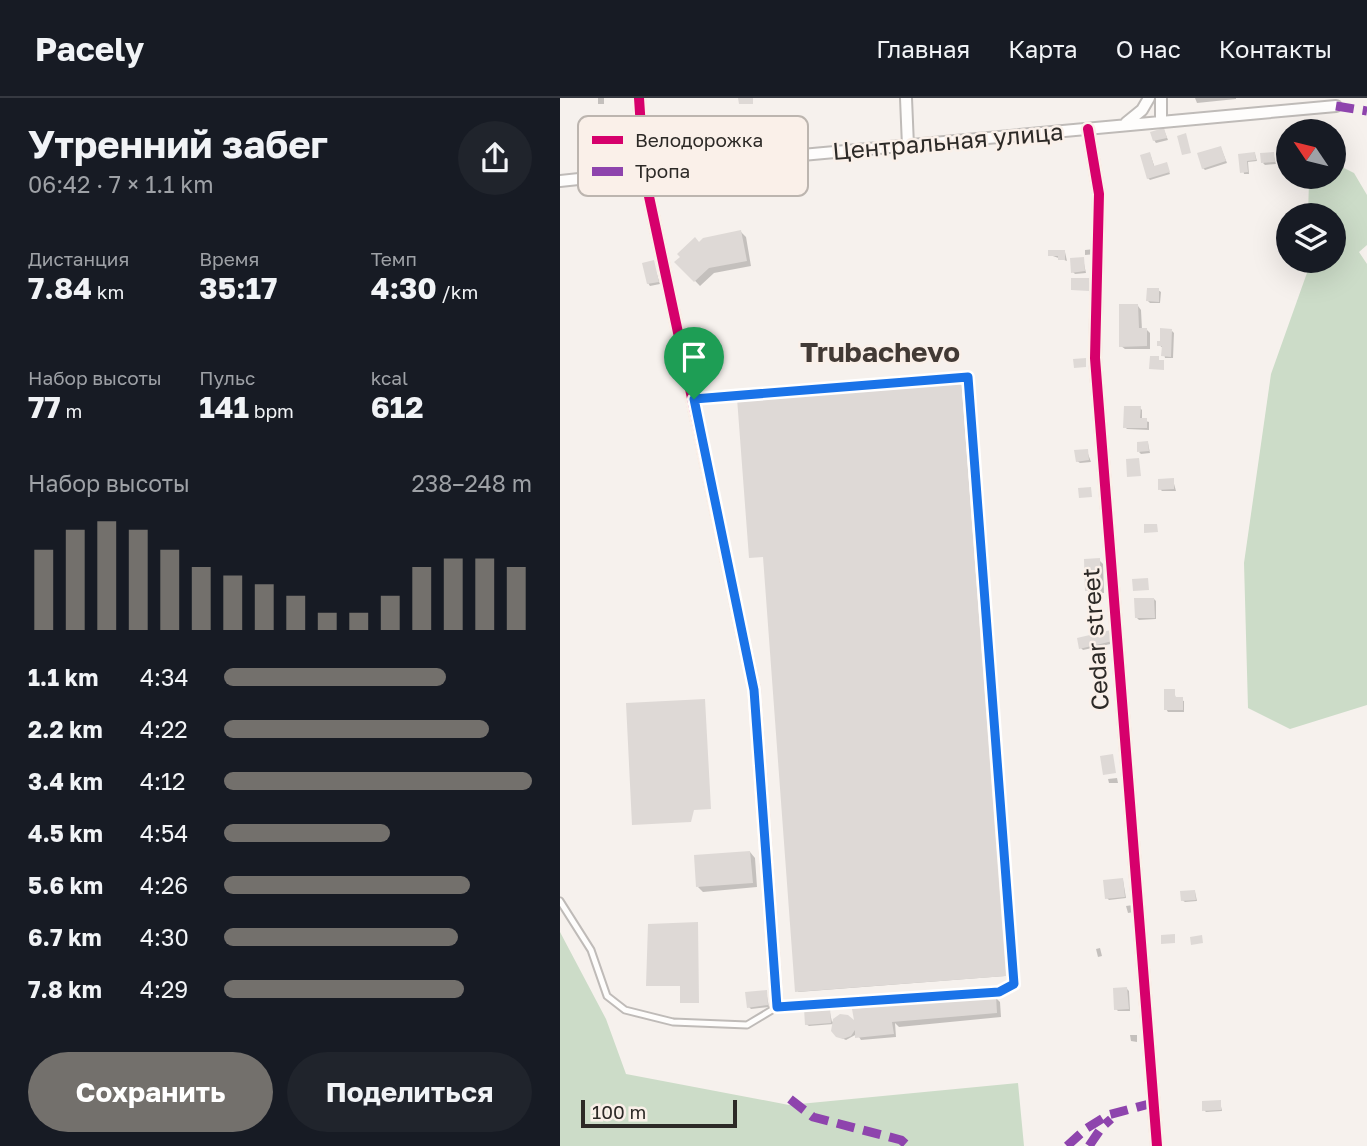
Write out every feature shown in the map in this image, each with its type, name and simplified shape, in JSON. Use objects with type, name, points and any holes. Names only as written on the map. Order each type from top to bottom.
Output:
[{"type":"street","points":[[639,98],[640,116]]},
{"type":"street","points":[[906,98],[908,146]]},
{"type":"street","points":[[1124,125],[1142,110],[1149,98]]},
{"type":"street","points":[[1161,98],[1161,121]]},
{"type":"street","name":"Центральная улица","points":[[808,154],[1088,129],[1311,103],[1336,106]]},
{"type":"street","name":"Cedar street","points":[[1088,129],[1099,194],[1096,371],[1157,1146]]},
{"type":"street","name":"Центральная улица","points":[[560,181],[578,179]]},
{"type":"street","points":[[649,196],[754,690],[777,1007]]},
{"type":"lane","points":[[560,901],[591,950],[607,996],[625,1010],[673,1023],[747,1024],[777,1007],[999,992],[1014,984],[968,377],[694,399]]},
{"type":"green space","points":[[1346,169],[1354,173],[1367,195],[1367,245],[1359,252],[1367,264],[1367,705],[1290,729],[1248,708],[1244,563],[1271,374],[1307,273],[1346,273],[1346,203],[1308,203],[1309,189],[1346,189]]},
{"type":"green space","points":[[560,932],[606,1019],[626,1074],[789,1105],[1018,1083],[1024,1146],[560,1146]]},
{"type":"building","points":[[738,98],[753,98],[753,104],[739,104]]},
{"type":"building","points":[[1164,128],[1167,138],[1153,141],[1150,132]]},
{"type":"building","points":[[1186,133],[1191,153],[1182,155],[1177,136]]},
{"type":"building","points":[[1221,146],[1226,161],[1202,169],[1197,153]]},
{"type":"building","points":[[1150,152],[1154,166],[1167,162],[1170,172],[1147,179],[1140,155]]},
{"type":"building","points":[[1255,152],[1256,160],[1247,161],[1248,172],[1240,173],[1238,154]]},
{"type":"building","points":[[1274,152],[1275,162],[1261,163],[1260,153]]},
{"type":"building","points":[[741,230],[747,261],[709,268],[694,282],[674,262],[680,257],[677,254],[695,237],[699,242],[703,238]]},
{"type":"building","points":[[1048,250],[1065,250],[1065,260],[1058,260],[1058,256],[1048,256]]},
{"type":"building","points":[[1084,257],[1085,271],[1071,273],[1070,258]]},
{"type":"building","points":[[654,260],[659,282],[647,284],[642,263]]},
{"type":"building","points":[[1071,278],[1089,278],[1089,291],[1071,290]]},
{"type":"building","points":[[1147,288],[1159,288],[1159,302],[1146,301]]},
{"type":"building","points":[[1119,304],[1138,304],[1139,328],[1147,328],[1147,346],[1119,347]]},
{"type":"building","points":[[1160,328],[1172,329],[1171,357],[1161,356],[1162,346],[1157,346],[1157,341],[1160,341]]},
{"type":"building","points":[[1150,356],[1159,356],[1159,360],[1164,360],[1164,370],[1149,369]]},
{"type":"building","points":[[1086,358],[1086,367],[1074,368],[1073,359]]},
{"type":"building","points":[[961,381],[1006,976],[795,992],[763,557],[749,558],[737,398]]},
{"type":"building","points":[[1124,406],[1141,406],[1140,418],[1147,418],[1147,428],[1123,428]]},
{"type":"building","points":[[1148,441],[1149,451],[1137,452],[1137,442]]},
{"type":"building","points":[[1088,449],[1089,460],[1076,462],[1074,450]]},
{"type":"building","points":[[1139,458],[1141,476],[1127,477],[1126,459]]},
{"type":"building","points":[[1174,478],[1174,489],[1158,490],[1158,479]]},
{"type":"building","points":[[1091,487],[1092,497],[1079,498],[1078,488]]},
{"type":"building","points":[[1144,524],[1157,524],[1158,532],[1144,533]]},
{"type":"building","points":[[1100,558],[1101,590],[1085,591],[1084,559]]},
{"type":"building","points":[[1148,578],[1149,590],[1133,591],[1132,579]]},
{"type":"building","points":[[1134,598],[1154,598],[1155,618],[1135,618]]},
{"type":"building","points":[[1111,630],[1113,641],[1079,649],[1077,638]]},
{"type":"building","points":[[1164,689],[1175,689],[1175,697],[1183,697],[1183,710],[1164,710]]},
{"type":"building","points":[[705,699],[711,809],[694,810],[691,822],[632,825],[626,703]]},
{"type":"building","points":[[1113,754],[1116,773],[1103,775],[1100,756]]},
{"type":"building","points":[[750,851],[753,883],[696,887],[694,855]]},
{"type":"building","points":[[1123,878],[1125,897],[1105,899],[1103,880]]},
{"type":"building","points":[[1195,890],[1196,900],[1181,901],[1180,891]]},
{"type":"building","points":[[698,922],[699,1003],[680,1003],[680,986],[646,986],[648,924]]},
{"type":"building","points":[[1175,934],[1175,943],[1161,944],[1161,935]]},
{"type":"building","points":[[1202,935],[1203,943],[1191,945],[1190,937]]},
{"type":"building","points":[[1127,987],[1129,1009],[1114,1010],[1113,988]]},
{"type":"building","points":[[767,990],[768,1005],[747,1008],[745,992]]},
{"type":"building","points":[[996,995],[997,1013],[892,1022],[894,1034],[855,1038],[855,1030],[851,1036],[843,1039],[836,1037],[831,1031],[833,1019],[840,1014],[848,1015],[854,1020],[852,1009]]},
{"type":"building","points":[[830,1006],[831,1023],[805,1025],[804,1008]]},
{"type":"building","points":[[1221,1100],[1221,1110],[1202,1111],[1202,1101]]},
{"type":"marked path","points":[[1336,106],[1367,111]]},
{"type":"marked path","points":[[790,1099],[813,1117],[901,1140],[908,1146]]},
{"type":"marked path","points":[[1067,1146],[1087,1128],[1108,1115],[1153,1103]]},
{"type":"marked path","points":[[1089,1146],[1111,1119]]},
{"type":"cycle path","points":[[639,98],[640,116]]},
{"type":"cycle path","points":[[1088,129],[1099,194],[1095,358],[1157,1146]]},
{"type":"cycle path","points":[[649,196],[754,689],[777,1007]]},
{"type":"district","name":"Trubachevo","points":[[880,352]]},
{"type":"route","points":[[968,377],[1014,984],[999,992],[777,1007],[754,690],[694,399],[968,377]]}]
